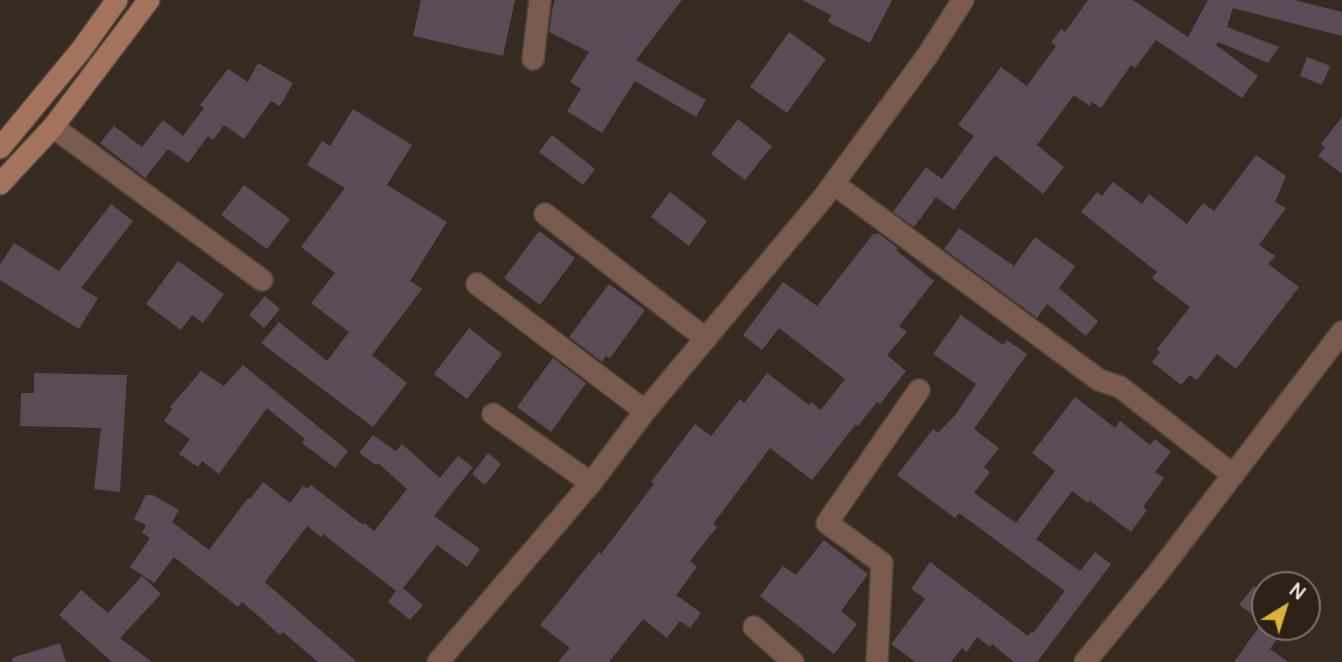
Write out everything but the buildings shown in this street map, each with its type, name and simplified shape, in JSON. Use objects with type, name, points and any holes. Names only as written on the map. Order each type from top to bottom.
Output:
[{"type":"main road","points":[[0,148],[81,50],[117,0]]},
{"type":"main road","points":[[0,184],[53,127],[149,0]]},
{"type":"street","points":[[533,59],[540,0]]},
{"type":"street","points":[[438,662],[591,483],[645,411],[834,184],[927,56],[963,0]]},
{"type":"street","points":[[53,127],[262,281]]},
{"type":"street","points":[[834,184],[1099,380],[1119,387],[1232,474]]},
{"type":"street","points":[[545,214],[706,339]]},
{"type":"street","points":[[477,285],[645,411]]},
{"type":"street","points":[[1084,662],[1158,573],[1342,332]]},
{"type":"street","points":[[877,662],[882,563],[827,523],[919,390]]},
{"type":"street","points":[[494,414],[591,483]]},
{"type":"street","points":[[754,627],[793,662]]}]
